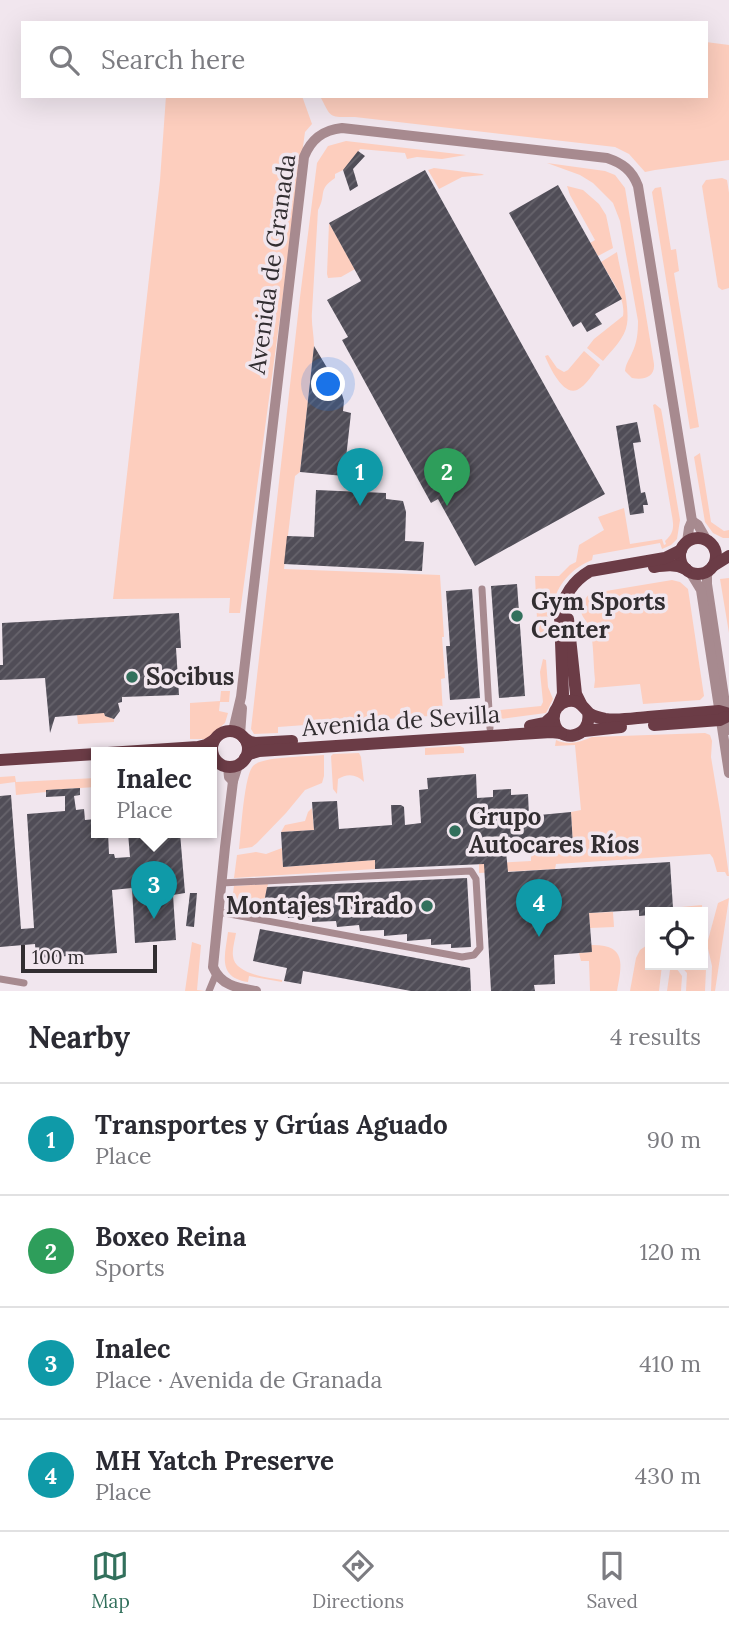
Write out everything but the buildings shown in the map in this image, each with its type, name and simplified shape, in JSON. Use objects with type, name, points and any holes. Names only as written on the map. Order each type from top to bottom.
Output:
[{"type":"main road","points":[[724,718],[598,728],[575,736],[561,733],[555,725],[556,710],[563,694],[560,616],[571,587],[590,571],[665,558],[696,538],[717,546],[729,546]]},
{"type":"main road","points":[[708,541],[716,556],[711,567]]},
{"type":"main road","points":[[684,546],[681,560],[688,570]]},
{"type":"main road","points":[[584,731],[588,722],[576,694],[568,619],[570,604],[577,591],[588,581],[601,575],[666,565],[700,573],[729,556]]},
{"type":"main road","points":[[556,710],[562,703],[572,701],[603,719],[724,718]]},
{"type":"main road","name":"Avenida de Sevilla","points":[[239,735],[255,743],[536,725],[545,723],[556,710]]},
{"type":"main road","points":[[198,747],[206,745],[221,733],[239,735],[247,748],[237,763],[220,764],[217,761]]},
{"type":"main road","name":"Avenida de Sevilla","points":[[237,763],[249,754],[259,751],[561,733]]},
{"type":"main road","points":[[212,747],[214,740]]},
{"type":"main road","points":[[0,761],[91,754]]},
{"type":"main road","points":[[0,769],[91,762]]},
{"type":"street","name":"Avenida de Granada","points":[[239,735],[243,711],[241,697],[304,157],[314,140],[330,130],[342,128],[607,158],[626,167],[638,186],[692,521],[684,546]]},
{"type":"street","name":"Avenida de Granada","points":[[692,521],[698,525],[708,541]]},
{"type":"street","points":[[711,567],[707,584],[729,773]]},
{"type":"street","points":[[688,570],[701,590],[724,718]]},
{"type":"street","points":[[482,589],[490,728]]},
{"type":"street","points":[[237,763],[229,777],[233,781],[214,967],[224,983],[256,991]]},
{"type":"street","points":[[219,912],[461,957],[474,955],[480,948],[476,879],[471,870],[221,883]]},
{"type":"street","points":[[209,991],[216,974]]},
{"type":"street","points":[[0,979],[24,983]]},
{"type":"shaded area","points":[[708,42],[729,45],[729,160],[645,172],[629,154],[615,147],[335,116],[329,113],[321,98],[708,98]]},
{"type":"shaded area","points":[[166,98],[303,98],[312,124],[305,132],[240,613],[229,613],[230,598],[113,599],[160,180]]},
{"type":"shaded area","points":[[346,141],[466,155],[442,159],[407,159],[405,153],[360,149],[324,189],[318,210],[312,316],[314,346],[300,472],[295,476],[284,569],[440,575],[445,678],[441,679],[443,715],[278,727],[278,733],[254,734],[251,729],[317,163],[328,146]]},
{"type":"shaded area","points":[[547,163],[605,171],[615,175],[625,188],[654,364],[653,372],[648,377],[632,378],[625,371],[636,342],[638,321],[620,221],[613,203],[593,183],[580,175]]},
{"type":"shaded area","points":[[434,168],[484,175],[462,177],[439,189],[428,170]]},
{"type":"shaded area","points":[[706,180],[727,180],[729,193],[729,288],[722,290],[718,287],[702,186]]},
{"type":"shaded area","points":[[567,186],[583,190],[599,204],[606,215],[613,248],[598,256],[590,243],[595,240]]},
{"type":"shaded area","points":[[661,187],[671,250],[676,249],[679,271],[674,273],[699,427],[690,429],[652,192]]},
{"type":"shaded area","points":[[329,223],[355,269],[341,277],[328,278],[327,274]]},
{"type":"shaded area","points":[[617,252],[626,298],[627,324],[621,339],[603,361],[587,348],[623,316],[620,295],[601,262]]},
{"type":"shaded area","points":[[584,351],[600,365],[584,385],[572,391],[557,379],[545,356],[548,355],[557,368],[564,372]]},
{"type":"shaded area","points":[[653,405],[661,409],[680,520],[677,539],[662,549],[660,543],[593,555],[592,560],[573,571],[563,582],[544,630],[544,639],[538,640],[535,576],[559,576],[576,562],[579,545],[604,530],[598,517],[624,508],[630,544],[662,539],[664,545],[672,532],[673,523]]},
{"type":"shaded area","points":[[700,453],[711,522],[724,531],[729,530],[729,538],[713,533],[705,522],[694,457]]},
{"type":"shaded area","points":[[729,578],[729,633],[720,579]]},
{"type":"shaded area","points":[[672,580],[680,582],[688,589],[704,696],[700,700],[643,704],[640,684],[594,688],[591,634],[581,611],[584,600],[595,591]]},
{"type":"shaded area","points":[[543,659],[546,660],[548,687],[553,699],[546,713],[501,719],[500,710],[541,706],[543,702],[540,672]]},
{"type":"shaded area","points":[[221,691],[230,691],[229,702],[220,702],[219,711],[228,713],[225,723],[206,739],[190,739],[190,703],[220,701]]},
{"type":"shaded area","points":[[104,709],[105,716],[114,719],[114,722],[78,724],[77,715]]},
{"type":"shaded area","points":[[710,735],[712,741],[711,757],[729,876],[725,872],[717,872],[710,854],[556,864],[555,869],[479,873],[479,864],[531,861],[531,850],[573,846],[571,812],[581,810],[575,745],[555,746],[556,740],[570,743],[592,737]]},
{"type":"shaded area","points":[[425,748],[464,748],[464,753],[425,755]]},
{"type":"shaded area","points":[[359,753],[364,782],[355,776],[341,777],[338,779],[337,794],[333,789],[331,756]]},
{"type":"shaded area","points":[[324,755],[322,783],[305,790],[252,847],[239,849],[245,791],[254,765],[277,758]]},
{"type":"shaded area","points":[[15,776],[16,782],[91,778],[91,787],[16,795],[15,782],[0,784],[0,777]]},
{"type":"shaded area","points":[[312,808],[314,830],[281,832],[285,825],[305,821]]},
{"type":"shaded area","points":[[282,848],[283,867],[375,860],[375,869],[234,878],[237,855],[256,852],[266,854]]},
{"type":"shaded area","points":[[268,884],[262,913],[231,907],[234,886]]},
{"type":"shaded area","points":[[729,898],[715,991],[711,991],[712,966],[708,940],[718,903]]},
{"type":"shaded area","points":[[613,912],[614,927],[590,928],[589,913]]},
{"type":"shaded area","points":[[228,932],[236,933],[233,956],[239,967],[282,982],[249,976],[248,982],[231,975],[225,964]]},
{"type":"shaded area","points":[[192,942],[201,945],[197,990],[205,991],[185,991]]},
{"type":"shaded area","points":[[591,945],[611,948],[616,952],[620,965],[617,991],[590,991],[589,961],[581,961],[579,953],[591,952]]},
{"type":"shaded area","points":[[645,946],[645,970],[661,970],[659,991],[630,991],[640,950]]},
{"type":"shaded area","points":[[670,970],[678,970],[682,976],[681,991],[667,991]]},
{"type":"shaded area","points":[[684,970],[706,970],[705,991],[686,991],[687,973]]},
{"type":"place","name":"Transportes y Grúas Aguado","points":[[360,506]]},
{"type":"place","name":"Boxeo Reina","points":[[447,506]]},
{"type":"place","name":"Gym Sports Center","points":[[517,616]]},
{"type":"place","name":"Socibus","points":[[132,677]]},
{"type":"place","name":"Grupo Autocares Ríos","points":[[455,831]]},
{"type":"place","name":"Montajes Tirado","points":[[427,906]]},
{"type":"place","name":"Inalec","points":[[154,919]]},
{"type":"place","name":"MH Yatch Preserve","points":[[539,937]]}]
